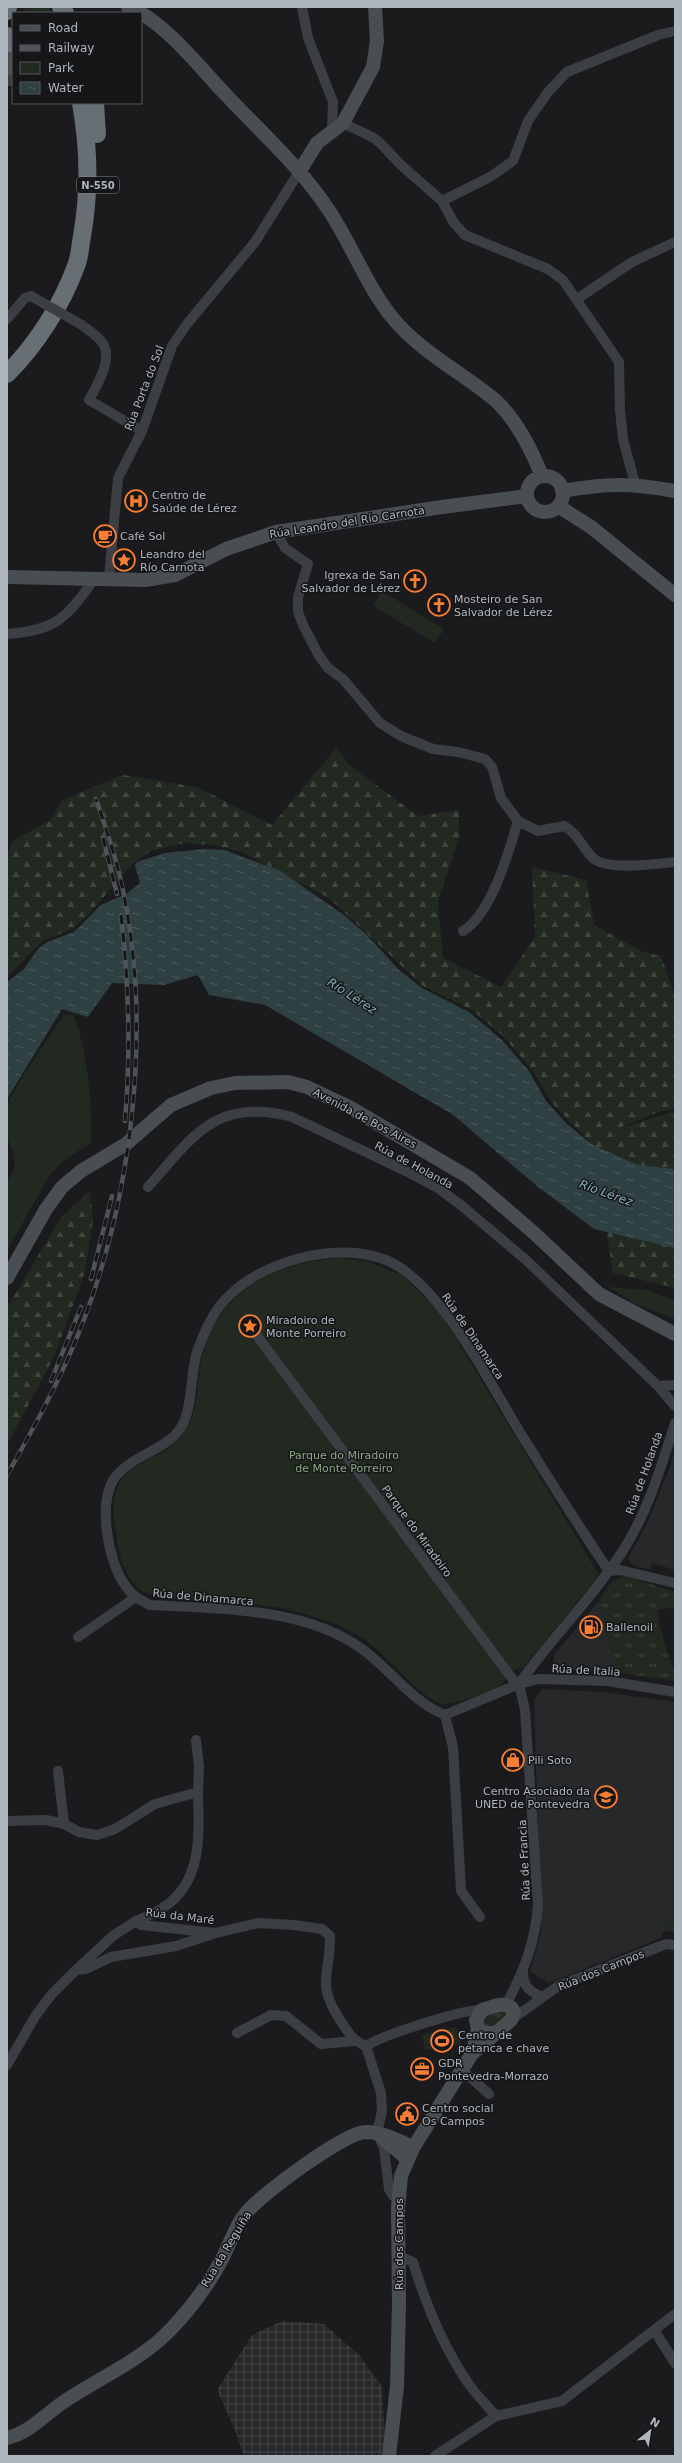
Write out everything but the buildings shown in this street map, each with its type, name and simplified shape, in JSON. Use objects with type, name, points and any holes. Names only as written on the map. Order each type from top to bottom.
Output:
[{"type":"highway","name":"N-550","points":[[77,265],[88,195],[88,139],[81,104]]},
{"type":"highway","name":"N-550","points":[[7,374],[46,324],[77,265],[97,197],[100,163],[94,104]]},
{"type":"street","points":[[128,7],[139,12]]},
{"type":"street","points":[[302,7],[308,38],[333,102],[338,127]]},
{"type":"street","points":[[299,172],[317,143],[338,127],[376,59],[377,41],[375,7]]},
{"type":"street","points":[[142,14],[172,37],[299,172],[328,209],[364,274],[391,316],[434,358],[494,400],[509,415],[519,429],[542,476]]},
{"type":"street","points":[[442,201],[490,177],[514,161],[528,121],[548,92],[567,72],[658,35],[675,31]]},
{"type":"street","points":[[338,127],[374,138],[442,201],[454,223],[465,235],[558,274],[577,299],[619,362],[620,410],[623,439],[635,484]]},
{"type":"street","name":"Rúa Porta do Sol","points":[[102,578],[118,478],[142,431],[167,359],[179,334],[255,242],[299,172]]},
{"type":"street","points":[[577,299],[627,265],[675,242]]},
{"type":"street","points":[[7,319],[25,298],[31,296],[82,325],[102,342],[106,359],[100,378],[89,400],[142,431]]},
{"type":"street","points":[[542,476],[553,478],[562,491],[558,506],[547,512],[541,512],[531,506],[527,496],[529,486],[542,476]]},
{"type":"street","points":[[562,491],[603,484],[635,484],[675,491]]},
{"type":"street","name":"Rúa Leandro del Río Carnota","points":[[7,577],[145,580],[165,578],[226,549],[276,532],[527,496]]},
{"type":"street","points":[[558,506],[591,527],[675,595]]},
{"type":"street","points":[[276,532],[285,548],[308,564],[298,597],[298,612],[314,647],[328,668],[343,679],[380,723],[389,730],[433,750],[458,752],[485,759],[492,767],[501,798],[518,821],[538,831],[564,826],[580,840],[590,855],[601,863],[640,865],[675,862]]},
{"type":"street","points":[[7,634],[33,630],[56,623],[71,611],[102,578]]},
{"type":"street","points":[[463,930],[478,916],[491,895],[503,869],[518,821]]},
{"type":"street","name":"Avenida de Bos Aires","points":[[7,1278],[46,1209],[62,1186],[81,1171],[126,1144],[171,1105],[211,1088],[235,1084],[288,1082],[307,1087],[351,1108],[470,1178],[533,1232],[599,1294],[675,1334]]},
{"type":"street","name":"Rúa de Holanda","points":[[148,1187],[194,1134],[209,1123],[247,1112],[271,1112],[292,1117],[412,1174],[438,1188],[462,1206],[525,1259],[658,1386],[675,1406]]},
{"type":"street","name":"Rúa de Dinamarca","points":[[445,1715],[434,1711],[361,1648],[335,1633],[306,1621],[268,1615],[150,1606],[136,1598],[121,1580],[113,1557],[105,1513],[106,1500],[110,1485],[116,1476],[127,1466],[170,1440],[180,1429],[185,1419],[197,1353],[212,1319],[223,1302],[241,1286],[265,1271],[303,1257],[338,1253],[367,1254],[387,1260],[424,1288],[440,1306],[572,1516],[609,1571]]},
{"type":"street","name":"Avenida de Bos Aires","points":[[630,1311],[675,1327]]},
{"type":"street","name":"Parque do Miradoiro","points":[[255,1333],[518,1685]]},
{"type":"street","points":[[658,1386],[675,1386]]},
{"type":"street","name":"Rúa de Holanda","points":[[658,1386],[675,1392]]},
{"type":"street","name":"Rúa de Holanda","points":[[609,1571],[623,1551],[645,1509],[675,1422]]},
{"type":"street","points":[[480,1917],[461,1891],[453,1747],[445,1715],[518,1685],[609,1571],[620,1570],[675,1583]]},
{"type":"street","points":[[78,1637],[136,1598]]},
{"type":"street","name":"Rúa de Italia","points":[[518,1685],[538,1679],[608,1681],[675,1692]]},
{"type":"street","name":"Rúa de Francia","points":[[504,2005],[508,2001],[523,1972],[535,1935],[538,1905],[525,1710],[518,1685]]},
{"type":"street","name":"Rúa da Maré","points":[[7,2065],[36,2015],[52,1994],[114,1935],[170,1902],[185,1885],[192,1871],[200,1841],[198,1792],[199,1767],[196,1740]]},
{"type":"street","points":[[58,1771],[64,1824]]},
{"type":"street","points":[[7,1821],[39,1819],[64,1824],[79,1832],[103,1834],[155,1804],[198,1792]]},
{"type":"street","name":"Rúa da Maré","points":[[136,1921],[141,1925],[215,1933],[259,1924],[293,1925],[322,1929],[327,1932],[330,1939],[325,1982],[327,1998],[354,2041]]},
{"type":"street","points":[[76,1970],[86,1969],[111,1957],[176,1946],[215,1933]]},
{"type":"street","name":"Rúa dos Campos","points":[[511,2020],[558,1986],[666,1944],[675,1945]]},
{"type":"street","points":[[523,1972],[525,1985],[542,1997]]},
{"type":"street","points":[[366,2046],[377,2039],[423,2024],[482,2010],[504,2005],[513,2010],[511,2020],[495,2033],[485,2033],[478,2029],[476,2020],[482,2010]]},
{"type":"street","points":[[238,2033],[272,2015],[286,2016],[321,2044],[354,2041],[366,2046]]},
{"type":"street","name":"Rúa dos Campos","points":[[474,2052],[478,2029]]},
{"type":"street","name":"Rúa dos Campos","points":[[389,2456],[397,2386],[399,2197],[401,2176],[410,2154],[462,2070],[474,2052],[495,2033]]},
{"type":"street","points":[[366,2046],[380,2093],[381,2124],[378,2133],[384,2148],[389,2189],[392,2196],[399,2197]]},
{"type":"street","points":[[462,2070],[489,2094]]},
{"type":"street","points":[[378,2133],[410,2154]]},
{"type":"street","name":"Rúa da Reguiña","points":[[7,2438],[19,2435],[33,2426],[64,2402],[129,2363],[164,2336],[189,2308],[222,2260],[240,2220],[262,2197],[351,2135],[378,2133]]},
{"type":"street","points":[[399,2256],[413,2262],[419,2283],[448,2348],[466,2381],[496,2416]]},
{"type":"street","points":[[435,2456],[496,2416],[562,2401],[675,2314]]},
{"type":"street","points":[[654,2330],[675,2363]]},
{"type":"shaded area","points":[[675,1448],[675,1570],[652,1563],[650,1570],[633,1565],[628,1559],[647,1523],[669,1470]]},
{"type":"shaded area","name":"Ballenoil","points":[[600,1600],[615,1672],[559,1669],[554,1662],[554,1655]]},
{"type":"shaded area","name":"Centro Asociado da UNED de Pontevedra","points":[[542,1689],[604,1692],[675,1702],[675,1908],[661,1938],[549,1983],[530,1972],[541,1931],[534,1700]]},
{"type":"shaded area","points":[[282,2321],[324,2324],[359,2355],[382,2387],[386,2456],[244,2456],[233,2425],[217,2390],[252,2335]]},
{"type":"green space","points":[[27,7],[47,7],[52,12],[21,12]]},
{"type":"green space","points":[[382,591],[444,629],[435,643],[373,606]]},
{"type":"green space","points":[[337,747],[348,764],[418,816],[459,810],[459,838],[438,901],[443,958],[501,987],[535,937],[532,867],[586,880],[594,925],[641,951],[661,956],[675,996],[675,1109],[661,1111],[614,1130],[675,1111],[675,1288],[613,1273],[593,1145],[551,1102],[533,1071],[503,1036],[472,1010],[423,986],[329,898],[242,852],[214,845],[184,843],[151,851],[132,864],[87,916],[72,929],[42,941],[7,978],[7,860],[12,841],[50,821],[62,800],[123,775],[197,787],[272,825]]},
{"type":"green space","points":[[64,1015],[74,1015],[83,1047],[90,1094],[91,1143],[64,1160],[48,1178],[7,1251],[7,1182],[13,1170],[14,1160],[12,1149],[6,1134],[7,1106],[23,1076]]},
{"type":"green space","points":[[90,1191],[93,1220],[85,1272],[55,1355],[7,1445],[7,1308],[61,1217]]},
{"type":"green space","name":"Parque do Miradoiro de Monte Porreiro","points":[[339,1258],[366,1261],[402,1275],[441,1314],[598,1573],[595,1580],[523,1668],[519,1668],[512,1672],[500,1686],[462,1701],[442,1704],[435,1701],[417,1688],[366,1640],[347,1629],[328,1621],[286,1609],[248,1604],[170,1598],[144,1592],[131,1580],[125,1570],[121,1558],[116,1534],[114,1507],[117,1488],[126,1475],[166,1449],[179,1438],[190,1422],[195,1409],[201,1361],[208,1337],[219,1316],[234,1299],[251,1286],[270,1275],[292,1266]]},
{"type":"green space","points":[[608,1287],[647,1290],[675,1301],[675,1319],[634,1303]]},
{"type":"green space","points":[[625,1576],[675,1592],[675,1607],[657,1610],[661,1631],[672,1666],[675,1666],[675,1681],[615,1672],[600,1600],[612,1581]]},
{"type":"green space","points":[[675,1908],[675,1932],[664,1931]]},
{"type":"green space","points":[[503,2009],[508,2012],[507,2016],[495,2026],[488,2028],[483,2025],[484,2015]]},
{"type":"green space","name":"Centro de petanca e chave","points":[[456,2027],[462,2037],[461,2044],[426,2050],[421,2035]]},
{"type":"water","name":"Río Lérez","points":[[204,849],[224,850],[281,871],[345,916],[367,935],[399,970],[422,988],[469,1012],[502,1040],[529,1071],[546,1101],[567,1124],[593,1145],[638,1165],[675,1169],[675,1248],[594,1229],[537,1186],[452,1114],[265,1005],[209,995],[198,975],[164,985],[112,983],[88,1017],[62,1009],[7,1099],[7,982],[23,970],[39,948],[47,942],[74,932],[101,905],[126,894],[140,883],[135,865],[137,862],[165,853]]},
{"type":"railway","points":[[7,1475],[55,1386],[91,1301],[109,1242],[122,1181],[132,1118],[136,1055],[136,992],[130,931],[117,864],[96,799]]},
{"type":"railway","points":[[103,838],[117,894]]},
{"type":"railway","points":[[121,915],[126,967],[128,1018],[128,1069],[125,1121]]},
{"type":"railway","points":[[91,1279],[112,1196]]},
{"type":"railway","points":[[51,1381],[81,1307]]},
{"type":"place","name":"Centro de Saúde de Lérez","points":[[136,501]]},
{"type":"place","name":"Café Sol","points":[[105,536]]},
{"type":"place","name":"Leandro del Río Carnota","points":[[124,560]]},
{"type":"place","name":"Igrexa de San Salvador de Lérez","points":[[415,581]]},
{"type":"place","name":"Mosteiro de San Salvador de Lérez","points":[[439,605]]},
{"type":"place","name":"Miradoiro de Monte Porreiro","points":[[250,1326]]},
{"type":"place","name":"Ballenoil","points":[[591,1627]]},
{"type":"place","name":"Pili Soto","points":[[513,1760]]},
{"type":"place","name":"Centro Asociado da UNED de Pontevedra","points":[[606,1797]]},
{"type":"place","name":"Centro de petanca e chave","points":[[442,2041]]},
{"type":"place","name":"GDR Pontevedra-Morrazo","points":[[422,2069]]},
{"type":"place","name":"Centro social Os Campos","points":[[407,2114]]}]
